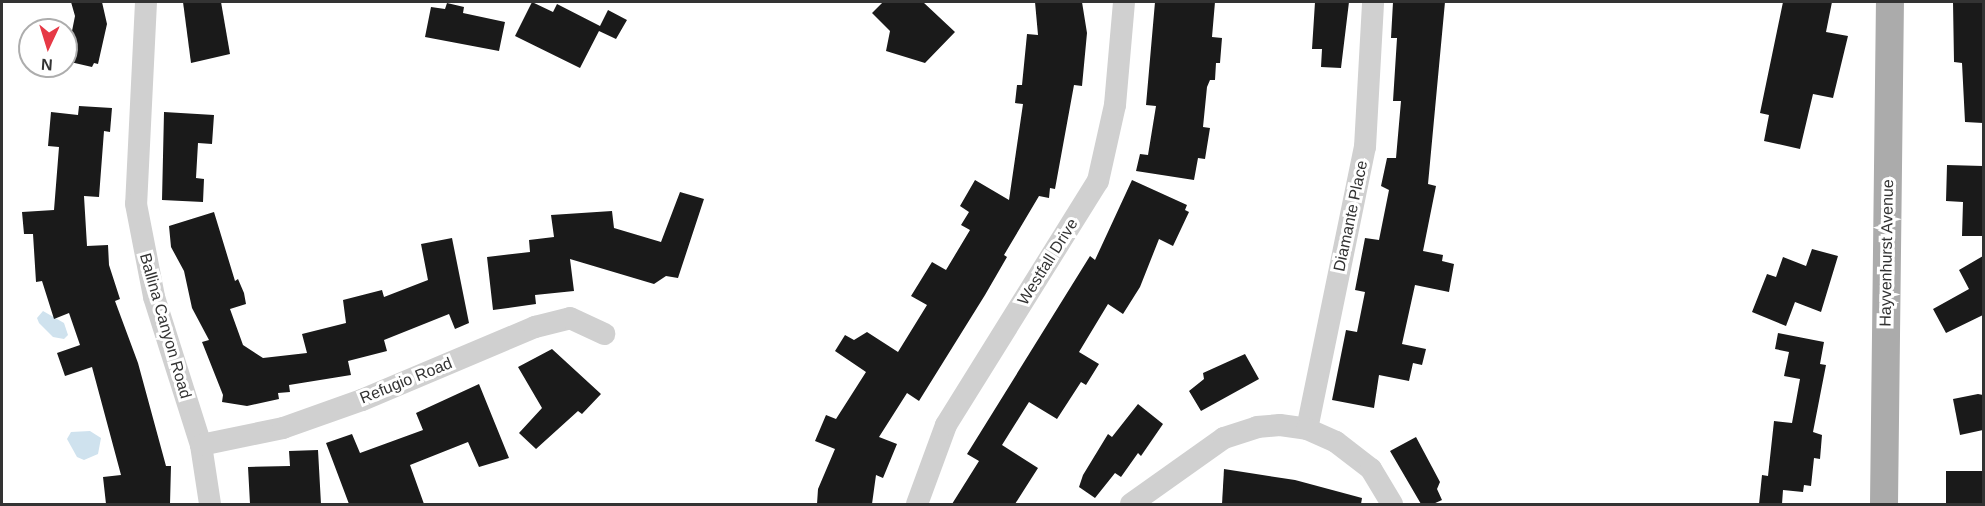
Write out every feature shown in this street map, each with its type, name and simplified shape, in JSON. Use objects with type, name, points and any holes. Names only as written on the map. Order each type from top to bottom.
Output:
[{"type":"main road","name":"Hayvenhurst Avenue","points":[[1884,504],[1890,2]]},
{"type":"street","name":"Ballina Canyon Road","points":[[146,2],[136,204],[154,297],[201,445],[210,504]]},
{"type":"street","name":"Westfall Drive","points":[[917,504],[946,425],[1098,181],[1115,105],[1124,2]]},
{"type":"street","name":"Diamante Place","points":[[1307,429],[1365,147],[1373,2]]},
{"type":"street","name":"Refugio Road","points":[[201,445],[283,428],[535,327],[570,318],[605,334]]},
{"type":"street","points":[[1131,504],[1224,438],[1257,427],[1307,429],[1336,442],[1371,470],[1392,504]]},
{"type":"water","points":[[43,311],[64,323],[68,335],[64,339],[53,337],[39,323],[37,318]]},
{"type":"water","points":[[90,431],[101,438],[98,454],[84,460],[77,457],[67,439],[71,432]]},
{"type":"building","points":[[71,2],[102,2],[107,24],[98,64],[94,63],[92,67],[78,64],[78,18],[75,18]]},
{"type":"building","points":[[183,2],[221,2],[230,54],[191,63]]},
{"type":"building","points":[[532,2],[553,12],[557,4],[600,26],[608,10],[627,20],[616,39],[599,31],[580,68],[515,36]]},
{"type":"building","points":[[883,2],[923,2],[955,32],[925,63],[886,51],[890,31],[872,13]]},
{"type":"building","points":[[1035,2],[1082,2],[1087,33],[1082,86],[1074,85],[1055,189],[1050,188],[1049,198],[1039,196],[1004,255],[1007,257],[985,295],[919,401],[907,393],[879,437],[897,444],[883,478],[876,475],[872,504],[817,504],[818,489],[835,449],[815,441],[826,415],[836,419],[866,372],[835,351],[845,335],[854,340],[867,332],[898,352],[927,305],[911,296],[932,262],[946,270],[970,230],[961,225],[969,212],[960,206],[975,180],[1009,200],[1023,104],[1015,103],[1017,85],[1022,85],[1027,34],[1038,35]]},
{"type":"building","points":[[1155,2],[1215,2],[1212,37],[1222,38],[1220,63],[1216,63],[1215,80],[1210,80],[1207,87],[1203,127],[1210,128],[1205,159],[1198,158],[1194,180],[1136,171],[1140,154],[1148,155],[1156,106],[1146,105]]},
{"type":"building","points":[[1315,2],[1349,2],[1341,68],[1321,67],[1322,49],[1312,49]]},
{"type":"building","points":[[1393,2],[1445,2],[1428,184],[1436,186],[1423,251],[1443,255],[1442,261],[1454,264],[1449,292],[1415,285],[1402,344],[1426,349],[1422,365],[1413,363],[1409,381],[1379,375],[1374,408],[1332,400],[1346,330],[1357,332],[1365,292],[1355,290],[1365,238],[1379,240],[1389,190],[1381,186],[1387,158],[1396,158],[1401,101],[1393,101],[1397,38],[1391,38]]},
{"type":"building","points":[[1783,2],[1832,2],[1826,32],[1848,36],[1833,98],[1813,94],[1800,149],[1764,141],[1769,115],[1760,113]]},
{"type":"building","points":[[1953,2],[1983,2],[1983,123],[1965,122],[1962,63],[1954,62]]},
{"type":"building","points":[[447,3],[464,7],[463,13],[505,22],[499,51],[425,37],[431,7],[445,9]]},
{"type":"building","points":[[79,106],[112,108],[110,132],[104,131],[99,197],[84,196],[87,246],[108,245],[109,265],[120,299],[115,301],[138,363],[166,466],[171,466],[170,504],[106,504],[103,477],[121,475],[92,367],[65,376],[57,353],[80,345],[69,313],[54,319],[42,281],[36,282],[33,234],[24,234],[22,212],[54,210],[59,147],[48,146],[51,112],[78,115]]},
{"type":"building","points":[[164,112],[214,115],[212,144],[198,143],[196,178],[204,179],[203,202],[162,200]]},
{"type":"building","points":[[1947,165],[1983,166],[1983,236],[1962,236],[1963,202],[1946,201]]},
{"type":"building","points":[[1132,180],[1187,205],[1185,210],[1189,212],[1173,246],[1159,239],[1140,287],[1123,314],[1108,304],[1079,352],[1099,364],[1086,385],[1081,382],[1057,419],[1029,402],[1002,445],[1038,468],[1015,504],[952,504],[979,461],[967,454],[1090,256],[1095,260]]},
{"type":"building","points":[[680,192],[704,199],[678,278],[666,276],[654,284],[570,259],[574,291],[535,295],[536,304],[493,310],[487,257],[530,252],[529,240],[554,237],[551,215],[612,211],[614,228],[661,242]]},
{"type":"building","points":[[214,212],[235,281],[238,279],[246,304],[230,309],[243,345],[263,358],[307,353],[302,334],[346,323],[343,300],[382,290],[384,297],[428,280],[421,244],[452,238],[469,323],[455,329],[449,314],[384,340],[387,351],[348,361],[351,375],[289,385],[290,392],[278,393],[279,399],[247,406],[222,402],[223,395],[202,342],[209,340],[192,308],[184,271],[171,247],[169,226]]},
{"type":"building","points":[[1812,249],[1838,256],[1821,312],[1795,302],[1786,326],[1752,312],[1767,274],[1776,277],[1783,257],[1806,266]]},
{"type":"building","points":[[1983,256],[1983,315],[1946,333],[1933,309],[1969,289],[1959,270]]},
{"type":"building","points":[[1778,333],[1824,342],[1820,364],[1826,365],[1813,432],[1822,435],[1820,459],[1814,458],[1811,486],[1804,485],[1803,492],[1783,490],[1782,504],[1759,504],[1762,475],[1768,476],[1774,421],[1792,423],[1800,379],[1784,376],[1789,352],[1775,349]]},
{"type":"building","points":[[552,349],[601,394],[582,414],[578,411],[536,449],[519,433],[542,408],[518,367]]},
{"type":"building","points":[[1245,354],[1259,379],[1201,411],[1189,391],[1204,379],[1203,373]]},
{"type":"building","points":[[479,384],[509,458],[479,467],[468,442],[410,465],[424,504],[349,504],[326,443],[352,434],[360,453],[423,430],[416,413]]},
{"type":"building","points":[[1983,395],[1983,430],[1960,435],[1953,399]]},
{"type":"building","points":[[1138,404],[1163,424],[1141,456],[1138,453],[1121,477],[1115,473],[1095,498],[1079,487],[1083,475],[1108,434],[1112,437]]},
{"type":"building","points":[[1416,437],[1440,482],[1437,489],[1442,500],[1433,504],[1421,504],[1390,451]]},
{"type":"building","points":[[318,450],[321,504],[250,504],[248,467],[290,466],[289,451]]},
{"type":"building","points":[[1224,469],[1295,480],[1362,498],[1361,504],[1222,504]]},
{"type":"building","points":[[1946,471],[1983,471],[1983,504],[1946,504]]}]
